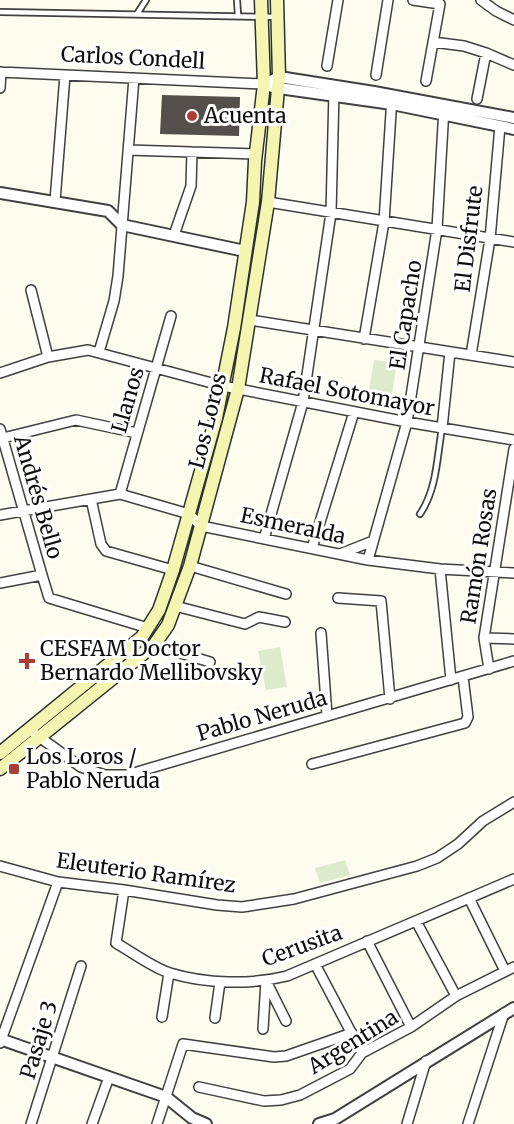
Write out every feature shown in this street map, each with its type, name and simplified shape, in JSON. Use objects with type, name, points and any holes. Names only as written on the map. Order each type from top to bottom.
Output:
[{"type":"main road","name":"Los Loros","points":[[0,769],[34,733],[142,637],[159,610],[173,570],[223,387],[253,202],[264,84],[261,0]]},
{"type":"main road","name":"Los Loros","points":[[0,753],[34,733],[154,645],[168,625],[190,566],[238,389],[250,320],[268,202],[279,83],[277,0]]},
{"type":"street","points":[[327,66],[338,0]]},
{"type":"street","points":[[376,75],[388,0]]},
{"type":"street","points":[[413,0],[440,4],[426,81]]},
{"type":"street","points":[[482,0],[496,11],[514,20]]},
{"type":"street","points":[[433,42],[464,46],[486,52],[514,65]]},
{"type":"street","points":[[477,99],[486,52]]},
{"type":"street","points":[[0,88],[1,72]]},
{"type":"street","name":"Carlos Condell","points":[[1,72],[279,83],[444,110],[514,118]]},
{"type":"street","points":[[55,201],[65,75]]},
{"type":"street","points":[[99,352],[114,301],[134,78]]},
{"type":"street","points":[[264,538],[303,402],[331,213],[334,91]]},
{"type":"street","points":[[364,339],[384,222],[392,100]]},
{"type":"street","name":"Carlos Condell","points":[[444,110],[514,129]]},
{"type":"street","name":"El Capacho","points":[[368,560],[407,422],[437,229],[444,110]]},
{"type":"street","name":"El Disfrute","points":[[471,355],[490,238],[500,126]]},
{"type":"street","points":[[128,150],[256,154]]},
{"type":"street","points":[[174,235],[191,186],[192,152]]},
{"type":"street","points":[[0,193],[108,211],[122,225],[245,251]]},
{"type":"street","points":[[268,202],[514,242]]},
{"type":"street","points":[[31,290],[48,357]]},
{"type":"street","name":"Llanos","points":[[120,494],[171,316]]},
{"type":"street","points":[[250,320],[514,362]]},
{"type":"street","name":"Rafael Sotomayor","points":[[0,373],[48,357],[88,350],[223,387],[514,440]]},
{"type":"street","points":[[442,428],[450,352]]},
{"type":"street","points":[[312,548],[354,412]]},
{"type":"street","points":[[1,434],[76,420],[137,434]]},
{"type":"street","name":"Andrés Bello","points":[[1,434],[49,598],[148,628]]},
{"type":"street","name":"Ramón Rosas","points":[[489,669],[484,638],[510,502],[514,449]]},
{"type":"street","points":[[0,515],[120,494],[189,514],[201,526]]},
{"type":"street","points":[[91,499],[101,544],[106,551],[173,570]]},
{"type":"street","name":"Esmeralda","points":[[201,526],[368,560],[440,569],[514,573]]},
{"type":"street","points":[[340,554],[373,541]]},
{"type":"street","points":[[190,566],[286,594]]},
{"type":"street","points":[[440,569],[451,680]]},
{"type":"street","points":[[0,583],[42,575]]},
{"type":"street","points":[[338,598],[381,601],[390,699]]},
{"type":"street","points":[[175,606],[245,624],[259,617],[285,622]]},
{"type":"street","points":[[321,633],[327,716]]},
{"type":"street","points":[[484,638],[514,639]]},
{"type":"street","points":[[154,645],[210,662]]},
{"type":"street","name":"Pablo Neruda","points":[[34,733],[81,767],[105,775],[126,775],[514,662]]},
{"type":"street","points":[[312,764],[465,723],[468,717],[463,676]]},
{"type":"street","name":"Eleuterio Ramírez","points":[[0,866],[58,882],[242,907],[294,898],[417,866],[437,858],[458,844],[483,821],[514,802]]},
{"type":"street","name":"Cerusita","points":[[124,890],[116,943],[169,973],[220,982],[266,981],[287,976],[514,879]]},
{"type":"street","points":[[58,882],[0,1040],[166,1097],[195,1121],[206,1124]]},
{"type":"street","points":[[469,898],[510,969]]},
{"type":"street","points":[[416,921],[456,996]]},
{"type":"street","points":[[367,941],[411,1027]]},
{"type":"street","points":[[315,964],[362,1053]]},
{"type":"street","name":"Pasaje 3","points":[[31,1124],[81,966]]},
{"type":"street","name":"Argentina","points":[[199,1087],[264,1101],[281,1100],[300,1095],[350,1069],[362,1053],[411,1027],[456,996],[510,969]]},
{"type":"street","points":[[162,1017],[169,973]]},
{"type":"street","points":[[266,981],[286,1021]]},
{"type":"street","points":[[263,1029],[266,981]]},
{"type":"street","points":[[215,1018],[220,982]]},
{"type":"street","points":[[319,1124],[336,1121],[426,1061],[509,1011]]},
{"type":"street","points":[[468,1124],[509,1011]]},
{"type":"street","points":[[157,1124],[183,1044],[274,1057],[286,1056],[352,1033]]},
{"type":"street","points":[[407,1124],[426,1061]]},
{"type":"street","points":[[92,1124],[109,1077]]},
{"type":"lane","points":[[137,15],[146,0]]},
{"type":"lane","points":[[237,0],[238,15]]},
{"type":"lane","points":[[0,12],[278,17]]},
{"type":"lane","points":[[420,514],[428,502],[433,486],[442,428]]},
{"type":"green space","points":[[374,360],[397,363],[391,400],[368,396]]},
{"type":"green space","points":[[280,647],[287,687],[266,690],[258,651]]},
{"type":"green space","points":[[345,860],[350,875],[320,883],[315,868]]},
{"type":"building","points":[[162,95],[240,97],[239,136],[160,134]]},
{"type":"place","name":"Acuenta","points":[[192,116]]},
{"type":"place","name":"CESFAM Doctor Bernardo Mellibovsky","points":[[27,661]]},
{"type":"place","name":"Los Loros / Pablo Neruda","points":[[14,769]]}]
